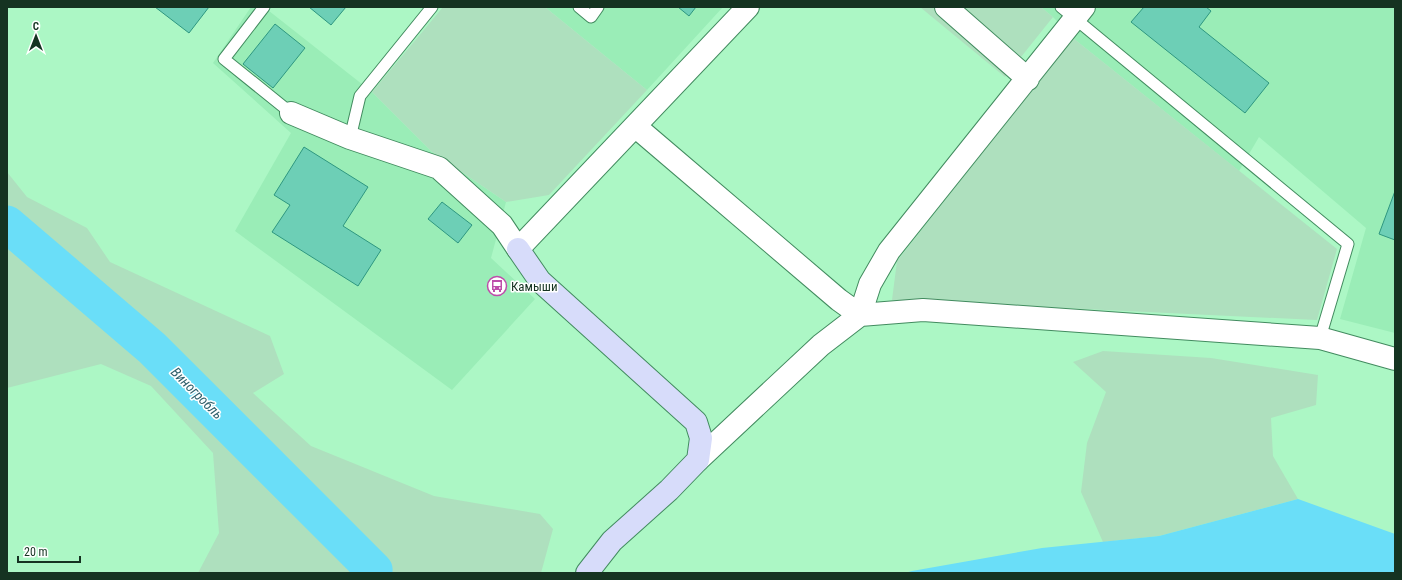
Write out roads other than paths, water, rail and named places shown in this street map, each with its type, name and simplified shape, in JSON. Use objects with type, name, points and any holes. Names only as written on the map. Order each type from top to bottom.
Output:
[{"type":"street","points":[[518,249],[748,7]]},
{"type":"street","points":[[946,7],[1028,78]]},
{"type":"street","points":[[860,315],[870,284],[889,251],[1028,78],[1073,11]]},
{"type":"street","points":[[291,113],[350,138],[439,168],[502,225],[540,282],[696,422],[701,438],[698,460]]},
{"type":"street","points":[[636,126],[839,300],[860,315]]},
{"type":"street","points":[[587,573],[612,541],[669,490],[698,460],[821,345],[860,315],[923,310],[1320,338],[1395,359]]},
{"type":"lane","points":[[264,7],[224,59],[291,113]]},
{"type":"lane","points":[[350,138],[360,96],[432,7]]},
{"type":"lane","points":[[579,7],[591,16],[598,7]]},
{"type":"lane","points":[[1073,11],[1348,244],[1320,338]]},
{"type":"water","points":[[1298,499],[1395,534],[1395,573],[905,573],[1042,548],[1159,536]]},
{"type":"waterway","name":"Виногробль","points":[[7,224],[152,348],[374,570],[373,573]]},
{"type":"place","name":"Камыши","points":[[497,286]]}]
